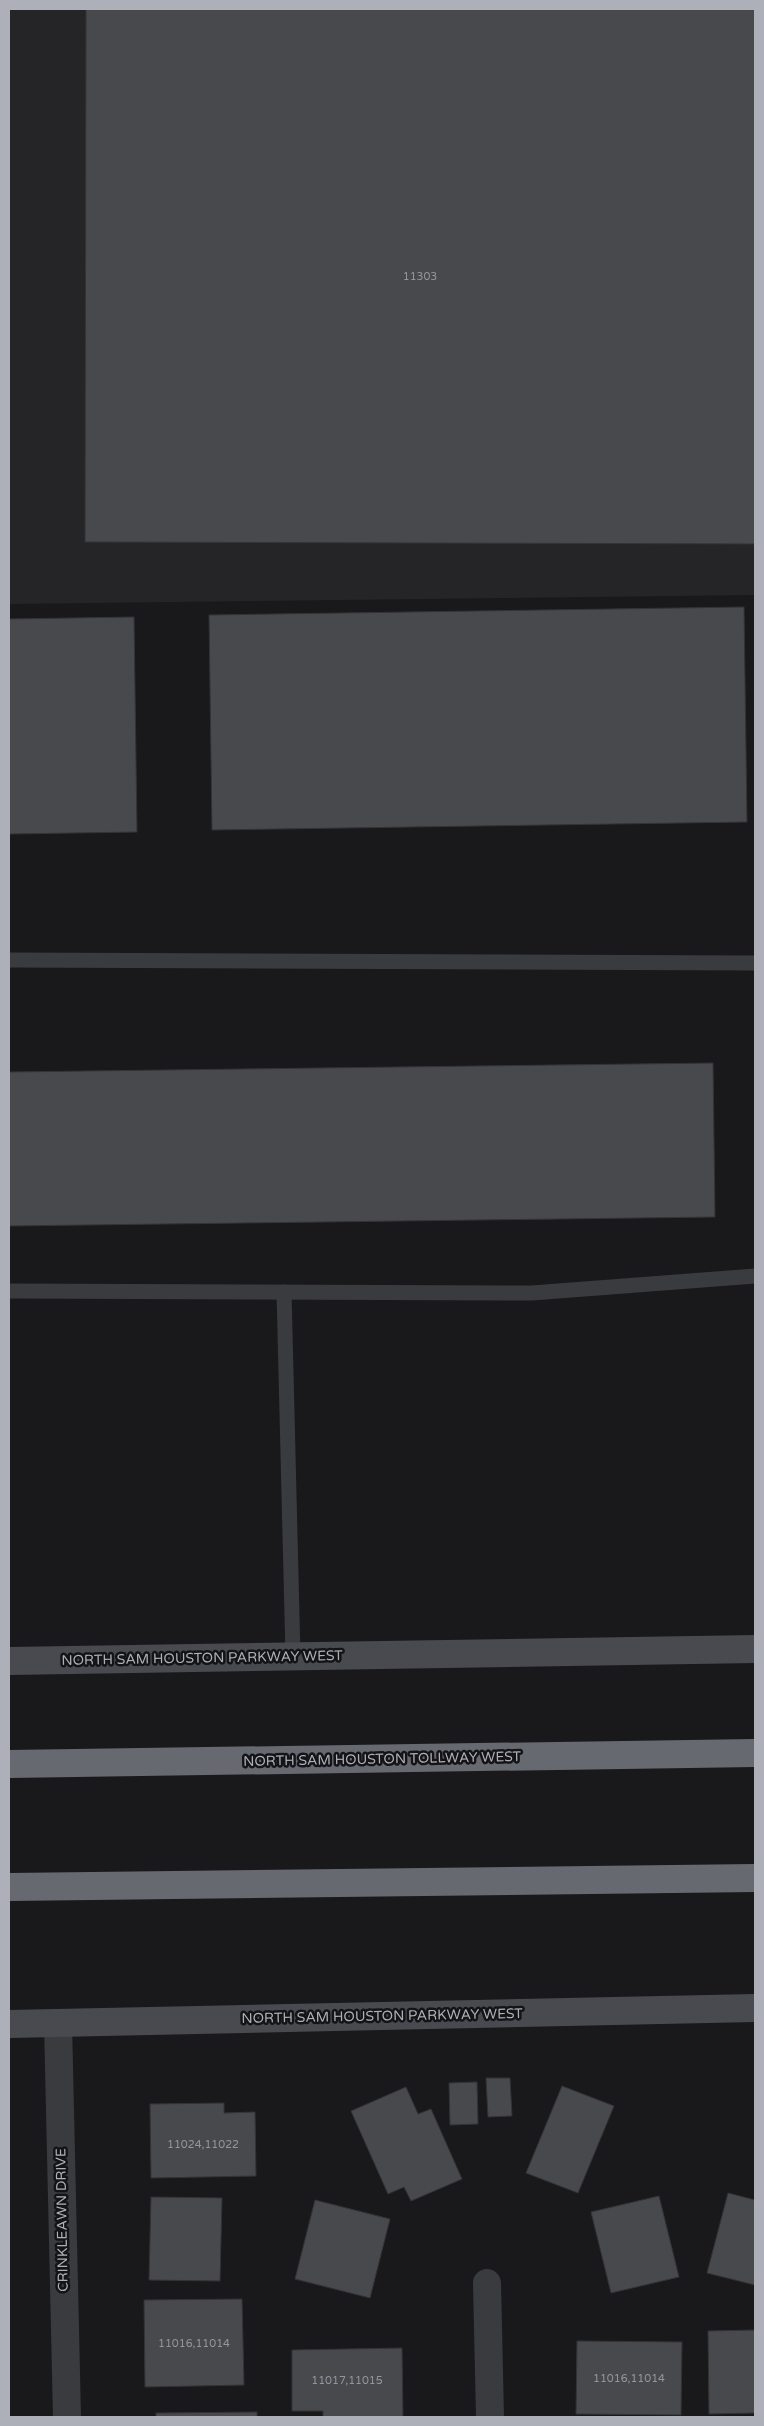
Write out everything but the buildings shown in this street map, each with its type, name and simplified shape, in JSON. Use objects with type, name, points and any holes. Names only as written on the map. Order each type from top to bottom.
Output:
[{"type":"highway","name":"NORTH SAM HOUSTON TOLLWAY WEST","points":[[9,1764],[755,1754]]},
{"type":"highway","points":[[9,1887],[755,1878]]},
{"type":"main road","name":"NORTH SAM HOUSTON PARKWAY WEST","points":[[9,1661],[755,1649]]},
{"type":"main road","name":"NORTH SAM HOUSTON PARKWAY WEST","points":[[9,2024],[755,2008]]},
{"type":"street","name":"CRINKLEAWN DRIVE","points":[[58,2023],[67,2417]]},
{"type":"street","points":[[487,2283],[490,2417]]},
{"type":"lane","points":[[9,960],[755,963]]},
{"type":"lane","points":[[9,1291],[532,1293],[755,1276]]},
{"type":"lane","points":[[284,1292],[293,1656]]},
{"type":"shaded area","points":[[9,9],[755,9],[755,595],[9,604]]}]
